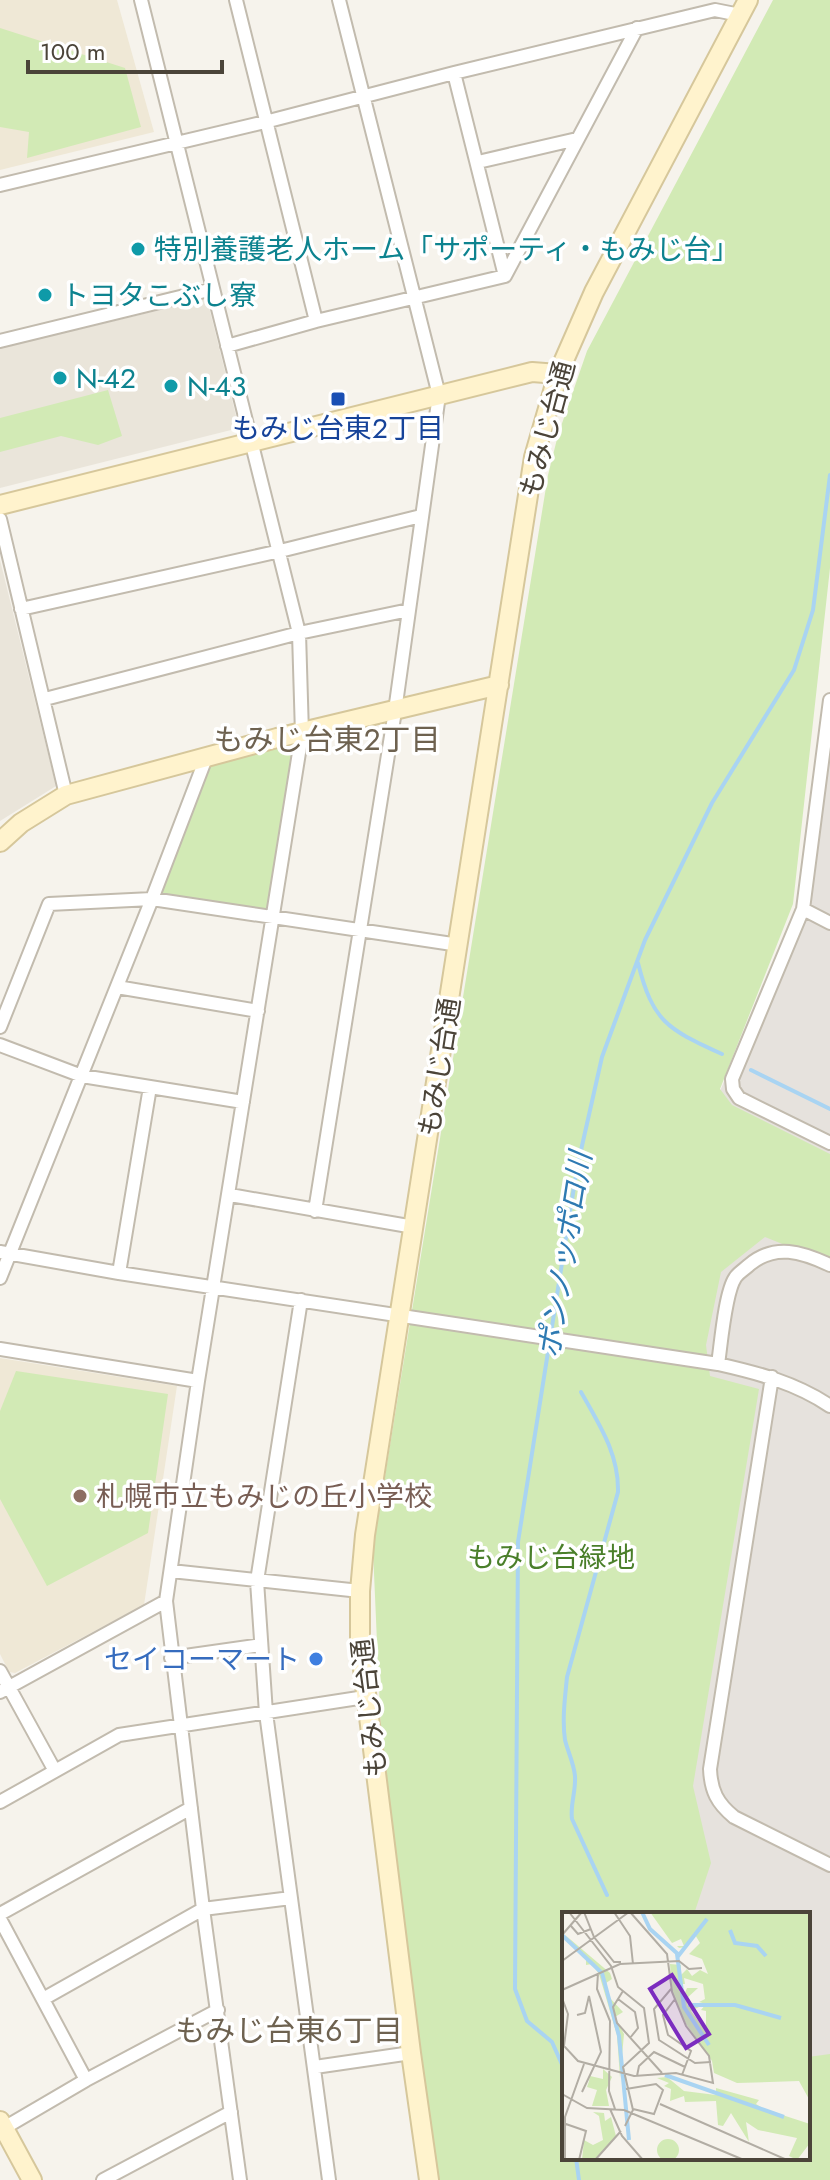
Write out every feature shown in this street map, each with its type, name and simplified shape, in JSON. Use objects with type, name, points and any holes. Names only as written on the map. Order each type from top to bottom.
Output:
[{"type":"street","points":[[141,0],[299,633],[302,734],[198,1381],[166,1601],[240,2180]]},
{"type":"street","points":[[236,0],[316,321]]},
{"type":"street","points":[[315,1211],[395,711],[439,395],[339,0]]},
{"type":"street","points":[[0,185],[637,28],[715,10],[744,8]]},
{"type":"street","name":"もみじ台通","points":[[429,2180],[365,1697],[360,1645],[360,1591],[365,1535],[534,457],[558,374],[594,292],[744,8]]},
{"type":"street","points":[[227,346],[316,321],[505,276],[637,28]]},
{"type":"street","points":[[454,73],[505,276]]},
{"type":"street","points":[[478,162],[577,139]]},
{"type":"street","points":[[0,341],[213,289]]},
{"type":"street","points":[[0,505],[532,372],[558,374]]},
{"type":"street","points":[[21,609],[421,516]]},
{"type":"street","points":[[0,519],[66,795]]},
{"type":"street","points":[[45,699],[299,633],[409,610]]},
{"type":"street","points":[[0,842],[21,823],[66,795],[499,685]]},
{"type":"street","points":[[830,700],[803,909],[732,1079],[733,1089],[739,1098],[830,1143]]},
{"type":"street","points":[[0,1278],[5,1254],[82,1076],[206,758]]},
{"type":"street","points":[[0,1027],[49,904],[152,899],[459,945]]},
{"type":"street","points":[[803,909],[830,923]]},
{"type":"street","points":[[117,987],[258,1011]]},
{"type":"street","points":[[0,1045],[82,1076],[243,1102]]},
{"type":"street","points":[[119,1273],[150,1087]]},
{"type":"street","points":[[230,1195],[414,1227]]},
{"type":"street","points":[[718,1364],[730,1293],[735,1278],[745,1269],[760,1256],[780,1250],[806,1254],[830,1265]]},
{"type":"street","points":[[5,1254],[718,1364],[772,1377],[830,1406]]},
{"type":"street","points":[[301,1300],[257,1581],[266,1713],[329,2180]]},
{"type":"street","points":[[0,1349],[198,1381]]},
{"type":"street","points":[[772,1377],[710,1769],[711,1789],[722,1807],[734,1817],[830,1865]]},
{"type":"street","points":[[171,1571],[360,1591]]},
{"type":"street","points":[[4,1690],[166,1601]]},
{"type":"street","points":[[171,1658],[261,1645]]},
{"type":"street","points":[[0,1671],[4,1690],[55,1771]]},
{"type":"street","points":[[0,1802],[119,1735],[365,1697]]},
{"type":"street","points":[[86,2080],[0,1916],[191,1808]]},
{"type":"street","points":[[43,1999],[203,1909],[291,1898]]},
{"type":"street","points":[[32,2180],[2,2124],[218,2010]]},
{"type":"street","points":[[315,2067],[411,2053]]},
{"type":"street","points":[[103,2180],[231,2112]]},
{"type":"shaded area","points":[[0,0],[117,0],[154,132],[0,170]]},
{"type":"shaded area","points":[[207,299],[239,428],[0,488],[0,348]]},
{"type":"shaded area","points":[[0,560],[56,786],[0,821]]},
{"type":"shaded area","points":[[830,704],[830,2126],[810,2111],[810,1912],[668,1912],[718,1096],[797,905]]},
{"type":"shaded area","name":"札幌市立もみじの丘小学校","points":[[0,1358],[177,1386],[144,1605],[15,1673],[9,1672],[0,1654]]},
{"type":"green space","name":"もみじ台緑地","points":[[773,0],[830,0],[830,568],[793,904],[720,1089],[732,1105],[830,1154],[830,1263],[765,1237],[721,1272],[706,1345],[710,1376],[759,1389],[693,1786],[711,1863],[695,1912],[562,1912],[562,2160],[810,2160],[810,2057],[830,2054],[830,2180],[438,2180],[416,2044],[381,1735],[373,1550],[548,475],[558,435],[587,351]]},
{"type":"green space","points":[[0,28],[125,68],[141,127],[27,158],[29,132],[0,127]]},
{"type":"green space","points":[[108,390],[122,436],[98,445],[61,436],[0,452],[0,418]]},
{"type":"green space","points":[[302,734],[273,917],[152,899],[206,758]]},
{"type":"green space","name":"札幌市立もみじの丘小学校","points":[[16,1371],[168,1394],[148,1533],[47,1586],[0,1499],[0,1411]]},
{"type":"waterway","name":"ポンノッポロ川","points":[[562,2064],[552,2042],[527,2021],[515,1989],[518,1542],[577,1168],[602,1057],[645,940],[712,803],[794,670],[813,610],[830,475]]},
{"type":"waterway","points":[[638,963],[650,999],[665,1022],[688,1038],[722,1054]]},
{"type":"waterway","points":[[751,1070],[830,1109]]},
{"type":"waterway","points":[[581,1392],[611,1452],[618,1492],[567,1677],[564,1732],[575,1776],[572,1819],[607,1895]]},
{"type":"waterway","name":"ポンノッポロ川","points":[[576,2160],[579,2180]]},
{"type":"place","name":"特別養護老人ホーム「サポーティ・もみじ台」","points":[[138,249]]},
{"type":"place","name":"トヨタこぶし寮","points":[[45,295]]},
{"type":"place","name":"N-42","points":[[60,378]]},
{"type":"place","name":"N-43","points":[[171,386]]},
{"type":"place","name":"もみじ台東2丁目","points":[[338,399]]},
{"type":"place","name":"札幌市立もみじの丘小学校","points":[[80,1496]]},
{"type":"place","name":"セイコーマート","points":[[316,1659]]},
{"type":"district","name":"もみじ台東2丁目","points":[[327,740]]},
{"type":"district","name":"もみじ台東6丁目","points":[[289,2031]]}]
